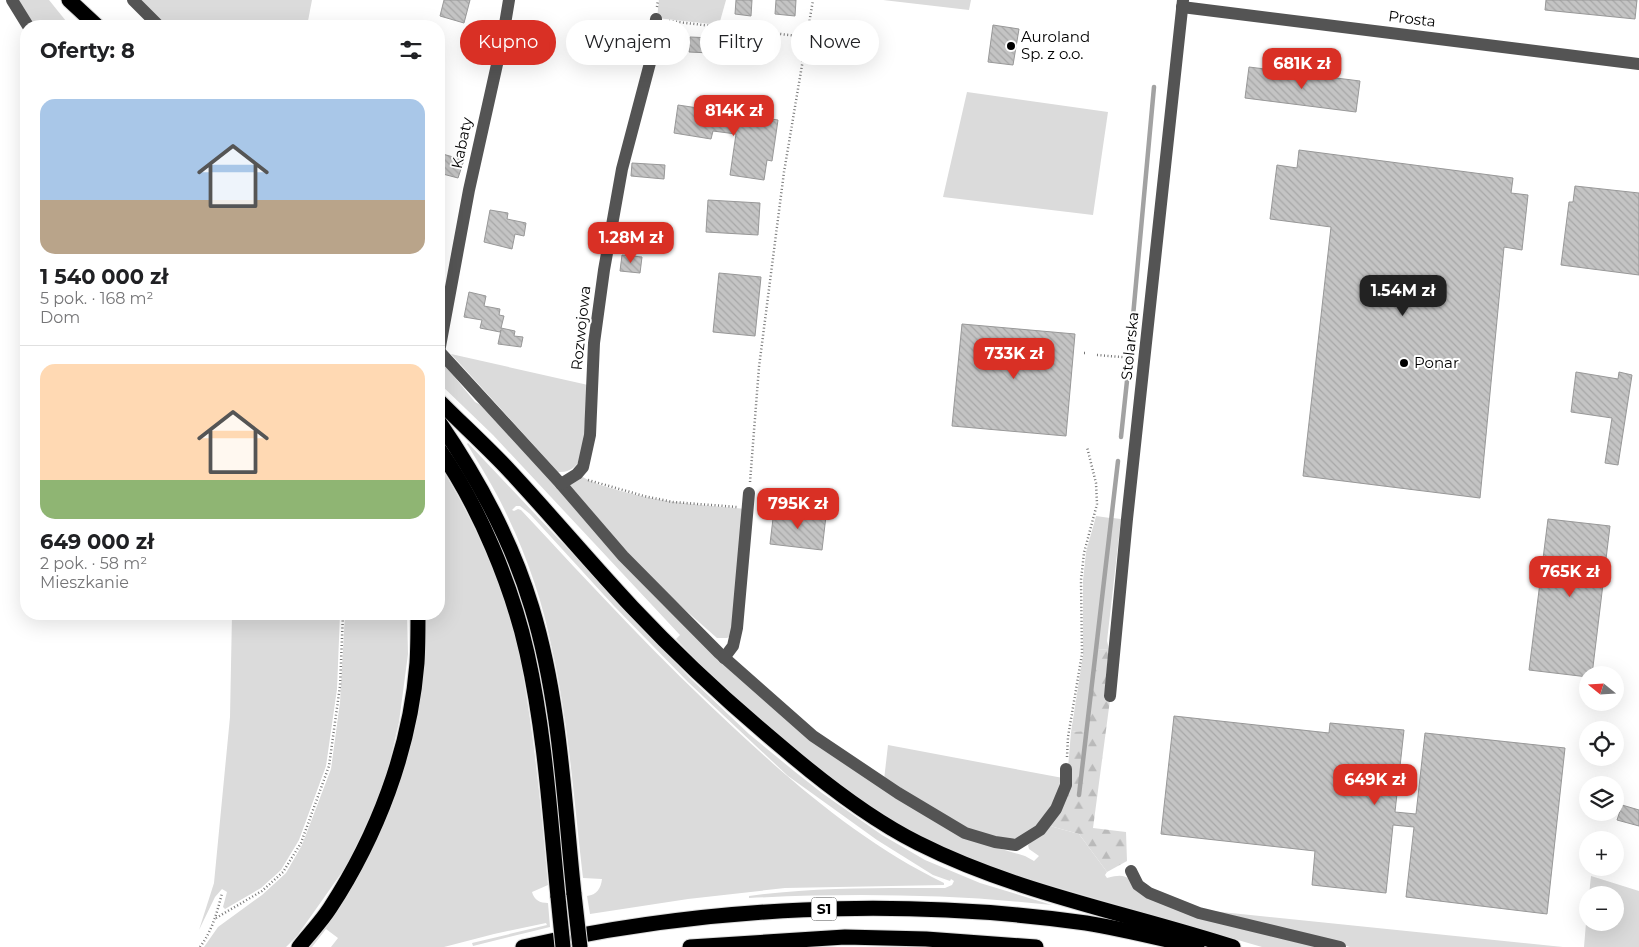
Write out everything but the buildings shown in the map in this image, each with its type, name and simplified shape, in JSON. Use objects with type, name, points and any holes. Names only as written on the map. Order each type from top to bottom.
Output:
[{"type":"highway","points":[[63,0],[77,20]]},
{"type":"highway","points":[[69,0],[91,20]]},
{"type":"highway","points":[[445,407],[505,467],[632,607],[685,660],[765,733],[812,772],[862,809],[915,842],[969,868],[1029,888],[1233,947]]},
{"type":"highway","points":[[445,431],[488,498],[513,555],[532,608],[543,650],[554,714],[580,947]]},
{"type":"highway","points":[[445,459],[478,516],[503,577],[524,644],[534,688],[543,751],[563,947]]},
{"type":"highway","points":[[299,947],[329,909],[360,858],[395,772],[414,688],[417,663],[418,620]]},
{"type":"highway","name":"S1","points":[[523,947],[603,931],[671,921],[756,912],[865,908],[976,912],[1086,923],[1197,947]]},
{"type":"highway","name":"S1","points":[[690,947],[844,937],[926,939],[1036,947]]},
{"type":"street","points":[[12,0],[24,20]]},
{"type":"street","points":[[133,0],[153,20]]},
{"type":"street","name":"Kabaty","points":[[445,319],[469,190],[510,0]]},
{"type":"street","name":"Prosta","points":[[1182,3],[1639,64]]},
{"type":"street","name":"Stolarska","points":[[1110,696],[1182,3]]},
{"type":"street","name":"Rozwojowa","points":[[579,472],[583,467],[590,435],[594,344],[605,262],[622,170],[650,63],[656,19]]},
{"type":"street","points":[[445,358],[561,484],[623,556],[724,658],[813,736],[898,793],[965,833],[995,842],[1016,845],[1040,830],[1056,809],[1066,785],[1066,768]]},
{"type":"street","points":[[561,484],[579,472]]},
{"type":"street","points":[[724,658],[733,646],[737,628],[750,493]]},
{"type":"street","points":[[1131,871],[1138,884],[1149,893],[1199,913],[1340,947]]},
{"type":"path","points":[[809,20],[813,0]]},
{"type":"path","points":[[656,19],[791,35]]},
{"type":"path","points":[[750,493],[759,368],[784,172],[801,65]]},
{"type":"path","points":[[1097,355],[1133,358]]},
{"type":"path","points":[[1066,768],[1068,737],[1082,654],[1081,580],[1084,553],[1097,504],[1096,483],[1087,447]]},
{"type":"path","points":[[579,472],[592,482],[644,496],[673,502],[748,508]]},
{"type":"path","points":[[216,918],[262,891],[283,872],[300,842],[329,766],[340,686],[343,620]]},
{"type":"path","points":[[200,947],[208,936],[216,918],[222,893]]},
{"type":"green space","points":[[16,0],[49,0],[65,20],[28,20]]},
{"type":"green space","points":[[133,0],[312,0],[308,20],[153,20]]},
{"type":"green space","points":[[659,0],[726,0],[720,20],[700,20],[700,23],[690,22],[690,20],[657,18]]},
{"type":"green space","points":[[883,0],[971,0],[969,10]]},
{"type":"green space","points":[[967,92],[1108,112],[1093,215],[943,197]]},
{"type":"green space","points":[[451,354],[588,385],[582,458],[572,469],[558,472]]},
{"type":"green space","points":[[445,365],[475,402],[492,411],[736,676],[971,840],[1025,856],[1034,861],[1039,856],[1029,849],[1028,845],[1050,826],[1079,834],[1107,872],[1105,875],[1107,878],[1122,876],[1139,889],[1328,947],[1262,947],[973,863],[922,839],[859,798],[800,755],[712,677],[676,639],[680,635],[493,435],[445,389]]},
{"type":"green space","points":[[468,443],[690,678],[749,734],[794,771],[882,835],[925,860],[980,883],[1052,905],[1014,901],[900,896],[825,895],[749,898],[749,896],[773,893],[822,890],[945,888],[952,885],[954,881],[933,875],[877,840],[788,776],[688,682],[614,606],[530,514],[520,506],[516,506],[512,510],[521,510],[626,622],[735,729],[783,773],[860,833],[915,868],[944,883],[944,885],[785,888],[688,899],[590,914],[587,896],[598,890],[602,879],[583,878],[563,706],[544,614],[534,580],[514,529]]},
{"type":"green space","points":[[445,474],[475,529],[495,574],[517,644],[533,740],[548,885],[532,892],[538,900],[548,903],[550,927],[473,946],[472,943],[547,925],[546,923],[444,947],[331,947],[338,938],[326,929],[312,947],[307,947],[380,829],[423,620],[445,620]]},
{"type":"green space","points":[[581,476],[606,487],[636,495],[683,503],[746,509],[732,635],[727,638],[717,638],[649,578],[569,486]]},
{"type":"green space","points":[[1096,516],[1110,518],[1085,731],[1071,732],[1083,655],[1083,580],[1086,552]]},
{"type":"green space","points":[[1113,518],[1121,519],[1107,641],[1109,649],[1097,650]]},
{"type":"green space","points":[[232,620],[340,620],[337,689],[326,766],[299,840],[281,870],[261,888],[225,909],[223,907],[227,892],[222,889],[215,897],[199,930],[214,883],[230,717]]},
{"type":"green space","points":[[345,620],[407,620],[408,654],[399,722],[386,778],[347,865],[297,936],[286,947],[204,947],[218,927],[262,895],[286,873],[302,845],[331,769],[340,702]]},
{"type":"green space","points":[[1109,649],[1104,699],[1110,700],[1093,828],[1126,832],[1127,861],[1107,872],[1079,834],[1050,826],[1068,768],[1071,732],[1085,731],[1077,797],[1079,797],[1097,650]]},
{"type":"green space","points":[[888,745],[1063,778],[1062,788],[1039,826],[1022,837],[1007,840],[965,831],[884,780]]},
{"type":"green space","points":[[1591,876],[1623,886],[1590,886]]},
{"type":"green space","points":[[1624,886],[1639,891],[1639,947],[1584,947],[1585,931],[1624,931]]},
{"type":"green space","points":[[1202,910],[1563,947],[1350,947]]},
{"type":"waterway","points":[[1130,349],[1154,87]]},
{"type":"waterway","points":[[1121,437],[1129,362]]},
{"type":"waterway","points":[[1079,795],[1118,461]]},
{"type":"place","name":"Auroland Sp. z o.o.","points":[[1011,46]]},
{"type":"place","name":"Ponar","points":[[1404,363]]}]
